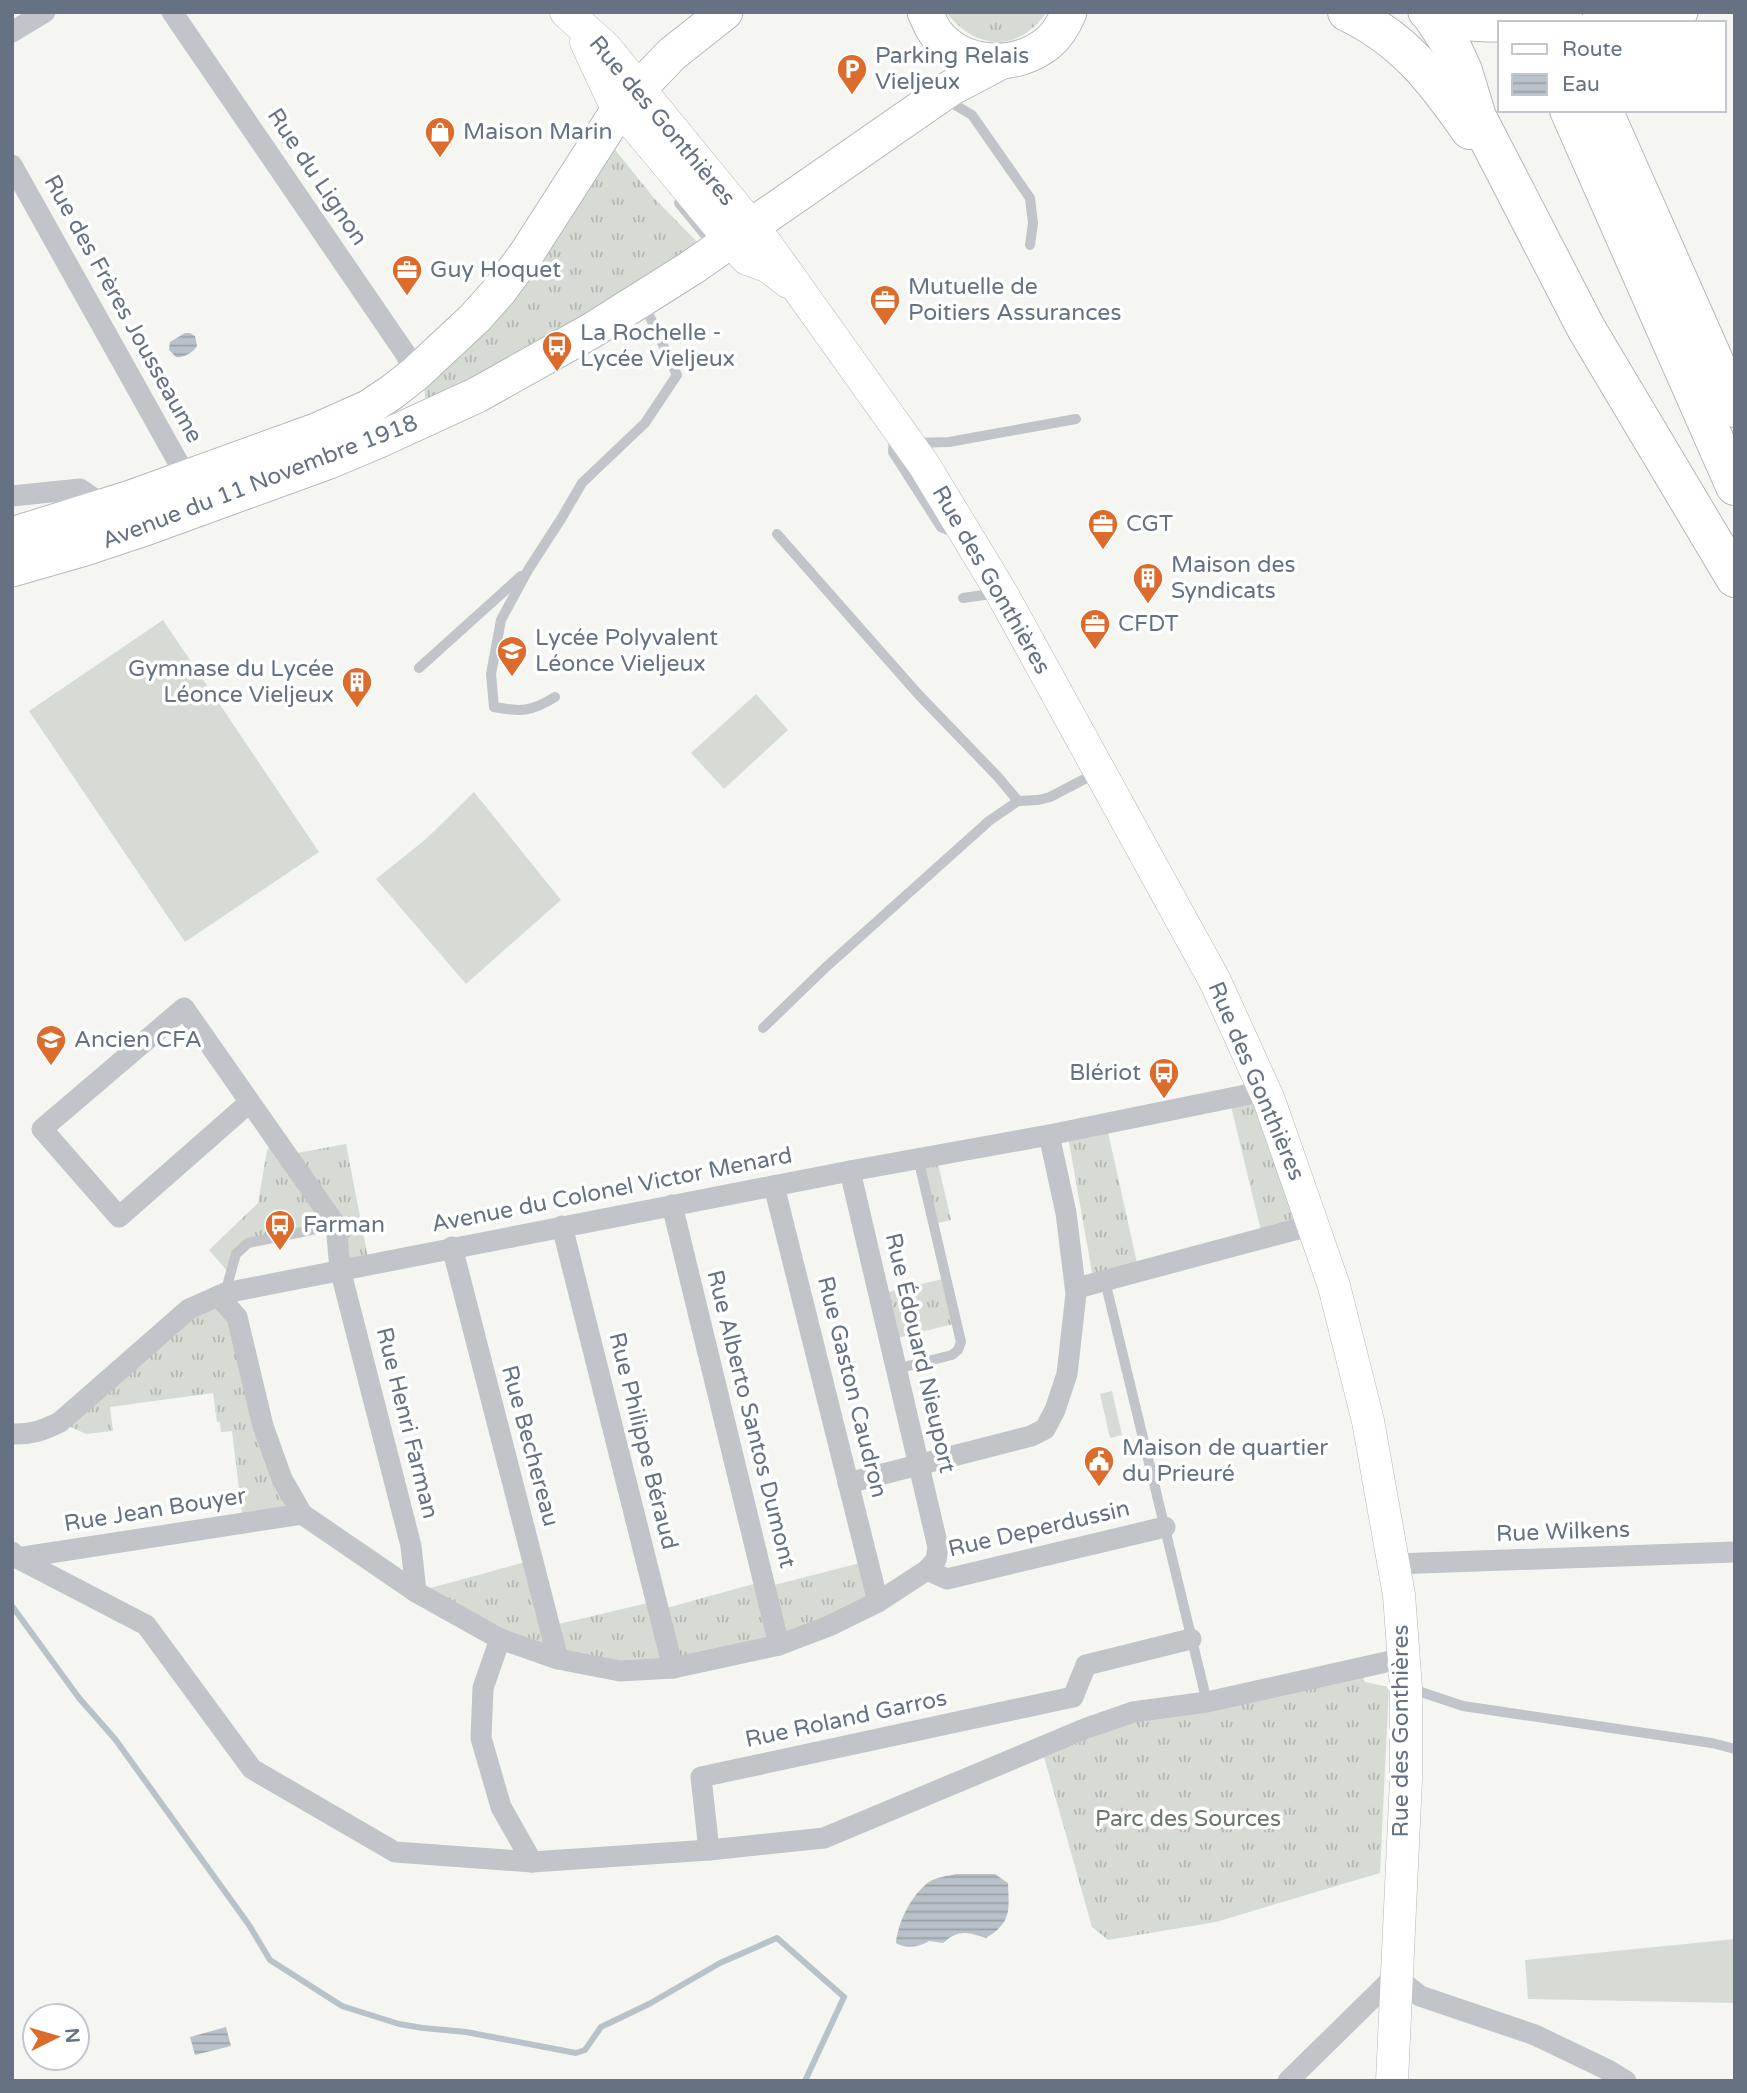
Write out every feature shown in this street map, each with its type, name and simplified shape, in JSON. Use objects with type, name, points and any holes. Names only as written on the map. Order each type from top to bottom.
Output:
[{"type":"highway","points":[[1347,12],[1390,38],[1417,61],[1437,83],[1515,192]]},
{"type":"highway","points":[[1429,14],[1451,45],[1463,71],[1477,117],[1586,328],[1735,578]]},
{"type":"highway","points":[[1570,112],[1735,486]]},
{"type":"highway","points":[[1604,112],[1735,408]]},
{"type":"main road","name":"Avenue du 11 Novembre 1918","points":[[12,535],[106,507],[342,420],[368,408],[392,392],[475,318],[499,291],[628,108],[672,54],[725,12]]},
{"type":"main road","points":[[925,12],[936,33],[954,49],[976,59],[1000,62],[1018,60],[1035,53],[1050,42],[1062,28],[1069,12]]},
{"type":"main road","points":[[1612,21],[1644,20],[1680,12]]},
{"type":"main road","points":[[1429,14],[1475,24],[1498,24]]},
{"type":"main road","name":"Avenue du 11 Novembre 1918","points":[[12,569],[142,529],[303,471],[477,395],[525,370],[642,299],[742,234],[940,96],[1000,62]]},
{"type":"street","points":[[12,32],[45,12]]},
{"type":"street","name":"Rue du Lignon","points":[[172,12],[405,353],[415,374]]},
{"type":"street","name":"Rue des Gonthières","points":[[571,17],[605,47],[628,108],[742,234],[766,245],[924,465],[1000,592],[1215,981],[1265,1091],[1334,1286],[1368,1421],[1399,1595],[1405,1673],[1406,1779],[1392,2081]]},
{"type":"street","name":"Rue des Frères Jousseaume","points":[[12,165],[187,478]]},
{"type":"street","name":"Avenue du 11 Novembre 1918","points":[[12,496],[80,489],[106,507]]},
{"type":"street","points":[[250,1102],[119,1217],[42,1129],[184,1008],[250,1102],[336,1225]]},
{"type":"street","name":"Avenue du Colonel Victor Menard","points":[[12,1434],[42,1431],[60,1422],[189,1309],[221,1294],[1265,1091]]},
{"type":"street","points":[[848,1483],[1031,1436],[1045,1429],[1055,1410],[1067,1374],[1077,1288],[1066,1213],[1049,1135]]},
{"type":"street","name":"Rue Édouard Nieuport","points":[[850,1171],[939,1547],[936,1560],[927,1570]]},
{"type":"street","name":"Rue Gaston Caudron","points":[[775,1185],[878,1602]]},
{"type":"street","name":"Rue Alberto Santos Dumont","points":[[672,1205],[779,1645]]},
{"type":"street","name":"Rue Henri Farman","points":[[336,1225],[340,1269],[411,1546],[416,1592]]},
{"type":"street","points":[[1077,1288],[1313,1225]]},
{"type":"street","name":"Rue Philippe Béraud","points":[[562,1226],[673,1668]]},
{"type":"street","name":"Rue Bechereau","points":[[452,1247],[558,1659]]},
{"type":"street","points":[[221,1294],[237,1317],[263,1426],[282,1479],[302,1514],[416,1592],[500,1639],[558,1659],[620,1671],[673,1668],[779,1645],[829,1626],[878,1602],[927,1570]]},
{"type":"street","name":"Rue Jean Bouyer","points":[[15,1555],[302,1514]]},
{"type":"street","name":"Rue Deperdussin","points":[[927,1570],[947,1579],[1165,1527]]},
{"type":"street","name":"Rue Wilkens","points":[[1394,1564],[1735,1552]]},
{"type":"street","points":[[15,1555],[146,1625],[252,1769],[395,1853],[532,1862],[709,1850],[824,1838],[1087,1728],[1133,1712],[1405,1673]]},
{"type":"street","points":[[500,1639],[483,1688],[481,1738],[501,1808],[532,1862]]},
{"type":"street","points":[[1087,1728],[1073,1697],[1086,1665],[1191,1639]]},
{"type":"street","name":"Rue Roland Garros","points":[[709,1850],[701,1777],[1073,1697]]},
{"type":"street","points":[[1288,2081],[1395,1976],[1420,1996],[1535,2035],[1626,2081]]},
{"type":"lane","points":[[940,96],[972,115],[1030,198],[1033,223],[1030,245]]},
{"type":"lane","points":[[674,197],[706,236],[742,234]]},
{"type":"lane","points":[[555,696],[539,706],[517,711],[494,707],[491,674],[501,620],[528,569],[582,482],[645,423],[677,375],[642,299]]},
{"type":"lane","points":[[901,434],[949,442],[1076,419]]},
{"type":"lane","points":[[777,534],[918,694],[1018,801]]},
{"type":"lane","points":[[419,668],[528,569]]},
{"type":"lane","points":[[963,598],[1000,592]]},
{"type":"lane","points":[[764,1028],[825,968],[989,821],[1018,801],[1050,797],[1099,771]]},
{"type":"lane","points":[[897,1369],[952,1355],[961,1342],[918,1158]]},
{"type":"lane","points":[[221,1294],[236,1254],[248,1243],[336,1225]]},
{"type":"lane","points":[[1105,1281],[1207,1702]]},
{"type":"lane","points":[[1405,1673],[1463,1706],[1712,1743],[1735,1749]]},
{"type":"green space","points":[[946,12],[1047,12],[1023,35],[997,42],[970,34]]},
{"type":"green space","points":[[608,141],[654,198],[710,255],[429,416],[422,378]]},
{"type":"green space","points":[[163,620],[319,852],[185,942],[29,711]]},
{"type":"green space","points":[[756,694],[788,730],[724,789],[691,753]]},
{"type":"green space","points":[[474,792],[561,900],[466,984],[376,879],[426,839]]},
{"type":"green space","points":[[1265,1091],[1313,1225],[1263,1239],[1229,1098]]},
{"type":"green space","points":[[1106,1123],[1139,1272],[1094,1284],[1067,1131]]},
{"type":"green space","points":[[277,1142],[286,1155],[346,1144],[369,1263],[340,1269],[336,1226],[248,1243],[230,1274],[209,1250],[258,1203],[267,1150]]},
{"type":"green space","points":[[936,1155],[951,1220],[934,1224],[918,1158]]},
{"type":"green space","points":[[947,1278],[957,1323],[889,1340],[879,1294]]},
{"type":"green space","points":[[218,1296],[302,1514],[243,1523],[232,1431],[221,1432],[213,1393],[110,1407],[113,1431],[86,1434],[60,1422]]},
{"type":"green space","points":[[1112,1391],[1122,1435],[1110,1438],[1100,1394]]},
{"type":"green space","points":[[533,1560],[550,1626],[656,1601],[659,1610],[764,1581],[766,1587],[868,1561],[878,1602],[673,1668],[558,1659],[416,1592]]},
{"type":"green space","name":"Parc des Sources","points":[[1361,1674],[1365,1682],[1389,1687],[1380,1873],[1216,1922],[1108,1940],[1092,1927],[1044,1757],[1130,1722]]},
{"type":"green space","points":[[1735,1939],[1735,2003],[1528,1999],[1525,1960]]},
{"type":"water","points":[[185,333],[195,336],[197,346],[188,354],[176,357],[169,350],[170,342]]},
{"type":"water","points":[[956,1874],[995,1874],[1008,1883],[1007,1915],[1001,1927],[986,1938],[963,1933],[954,1935],[943,1943],[929,1941],[908,1947],[896,1943],[903,1918],[922,1887],[932,1880]]},
{"type":"water","points":[[226,2027],[231,2046],[195,2055],[190,2037]]},
{"type":"waterway","points":[[12,1606],[79,1698],[115,1739],[249,1925],[270,1960],[342,2006],[399,2024],[466,2032],[576,2053],[585,2050],[601,2027],[649,2004],[720,1963],[777,1938],[844,1997],[805,2081]]},
{"type":"place","name":"Parking Relais Vieljeux","points":[[852,96]]},
{"type":"place","name":"Maison Marin","points":[[440,159]]},
{"type":"place","name":"Guy Hoquet","points":[[407,297]]},
{"type":"place","name":"Mutuelle de Poitiers Assurances","points":[[885,327]]},
{"type":"place","name":"La Rochelle - Lycée Vieljeux","points":[[557,373]]},
{"type":"place","name":"CGT","points":[[1103,551]]},
{"type":"place","name":"Maison des Syndicats","points":[[1148,605]]},
{"type":"place","name":"CFDT","points":[[1095,651]]},
{"type":"place","name":"Lycée Polyvalent Léonce Vieljeux","points":[[512,678]]},
{"type":"place","name":"Gymnase du Lycée Léonce Vieljeux","points":[[357,709]]},
{"type":"place","name":"Ancien CFA","points":[[51,1067]]},
{"type":"place","name":"Blériot","points":[[1164,1100]]},
{"type":"place","name":"Farman","points":[[280,1252]]},
{"type":"place","name":"Maison de quartier du Prieuré","points":[[1099,1488]]}]
